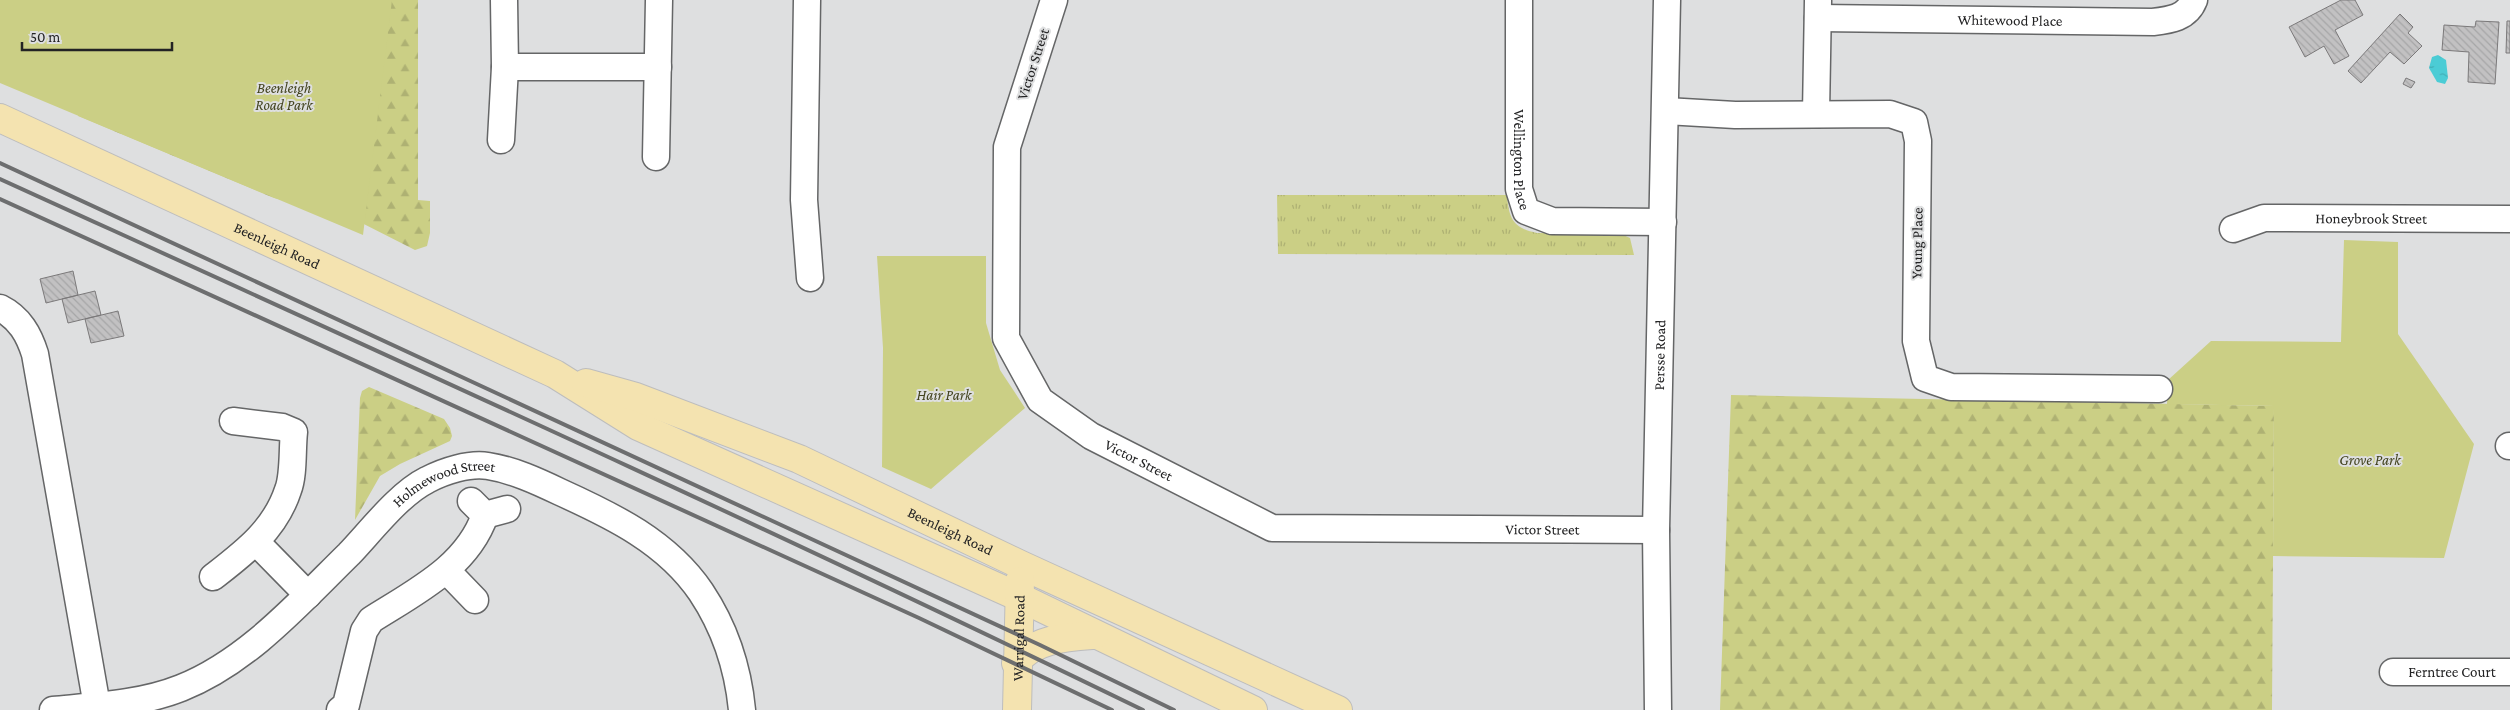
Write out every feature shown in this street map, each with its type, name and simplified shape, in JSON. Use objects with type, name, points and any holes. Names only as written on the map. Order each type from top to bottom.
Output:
[{"type":"main road","name":"Beenleigh Road","points":[[0,118],[554,374],[638,426],[1019,597],[1094,635],[1253,710]]},
{"type":"main road","name":"Beenleigh Road","points":[[554,374],[636,397],[799,459],[1338,710]]},
{"type":"main road","name":"Warrigal Road","points":[[1017,710],[1016,663],[1021,564]]},
{"type":"main road","points":[[1016,663],[1023,652],[1040,645],[1069,637],[1094,635]]},
{"type":"street","points":[[500,140],[505,67],[504,0]]},
{"type":"street","points":[[656,157],[659,0]]},
{"type":"street","points":[[808,0],[804,200],[799,246],[810,278]]},
{"type":"street","name":"Victor Street","points":[[1054,0],[1008,147],[1006,338],[1040,400],[1091,436],[1272,528],[1656,530]]},
{"type":"street","name":"Wellington Place","points":[[1519,0],[1519,189],[1526,211],[1552,221],[1663,222]]},
{"type":"street","name":"Persse Road","points":[[1658,710],[1656,530],[1667,0]]},
{"type":"street","name":"Whitewood Place","points":[[1816,113],[1818,9],[2153,22],[2170,20],[2181,16],[2194,0]]},
{"type":"street","points":[[505,67],[658,67]]},
{"type":"street","name":"Young Place","points":[[1666,111],[1735,115],[1890,114],[1914,122],[1918,141],[1916,341],[1925,378],[1951,387],[2159,389]]},
{"type":"street","name":"Honeybrook Street","points":[[2233,229],[2264,218],[2510,219]]},
{"type":"street","points":[[0,308],[17,319],[29,337],[35,354],[97,706]]},
{"type":"street","points":[[213,577],[256,543],[275,516],[289,490],[294,432],[282,428],[233,421]]},
{"type":"street","name":"Holmewood Street","points":[[53,710],[137,701],[180,689],[220,670],[249,648],[308,595],[403,498],[425,480],[453,469],[486,466],[523,475],[610,514],[650,540],[676,562],[700,591],[717,618],[729,647],[739,681],[742,710]]},
{"type":"street","points":[[340,710],[346,705],[364,631],[372,620],[448,571],[478,535],[488,508]]},
{"type":"street","points":[[256,543],[308,595]]},
{"type":"street","points":[[448,571],[475,600]]},
{"type":"street","name":"Ferntree Court","points":[[2393,672],[2510,672]]},
{"type":"green space","name":"Beenleigh Road Park","points":[[0,0],[392,0],[363,235],[0,83]]},
{"type":"green space","name":"Beenleigh Road Park","points":[[293,0],[418,0],[418,200],[430,201],[430,233],[427,246],[415,250],[348,216],[274,198],[78,116],[79,80]]},
{"type":"green space","points":[[1277,195],[1507,195],[1511,216],[1517,225],[1522,228],[1537,233],[1621,234],[1630,238],[1634,255],[1278,254]]},
{"type":"green space","name":"Grove Park","points":[[2344,240],[2398,242],[2398,334],[2474,444],[2444,558],[2273,556],[2274,406],[2167,404],[2168,380],[2211,341],[2341,342]]},
{"type":"green space","name":"Hair Park","points":[[877,256],[986,256],[986,323],[1000,370],[1025,408],[931,489],[882,467],[883,348]]},
{"type":"green space","points":[[369,387],[444,419],[450,428],[452,436],[450,441],[400,464],[380,476],[355,520],[360,398],[362,391]]},
{"type":"green space","points":[[1731,395],[2274,406],[2272,710],[1720,710]]},
{"type":"water","points":[[2438,55],[2446,60],[2448,78],[2445,84],[2437,82],[2429,68],[2432,57]]},
{"type":"building","points":[[2341,0],[2355,0],[2363,15],[2335,30],[2349,56],[2334,64],[2324,46],[2305,57],[2289,27]]},
{"type":"building","points":[[2400,14],[2413,27],[2408,33],[2422,46],[2404,64],[2390,52],[2361,83],[2348,71]]},
{"type":"building","points":[[2476,21],[2499,22],[2495,84],[2468,82],[2469,52],[2442,50],[2444,25],[2475,27]]},
{"type":"building","points":[[2507,21],[2510,21],[2510,53],[2506,53]]},
{"type":"building","points":[[2406,78],[2415,82],[2411,88],[2403,84]]},
{"type":"building","points":[[73,271],[78,295],[46,303],[40,279]]},
{"type":"building","points":[[95,291],[101,315],[68,323],[62,299]]},
{"type":"building","points":[[118,311],[124,336],[91,343],[85,319]]},
{"type":"railway","points":[[0,163],[1040,645],[1174,710]]},
{"type":"railway","points":[[0,179],[716,507],[1143,710]]},
{"type":"railway","points":[[0,199],[919,618],[1112,710]]}]
